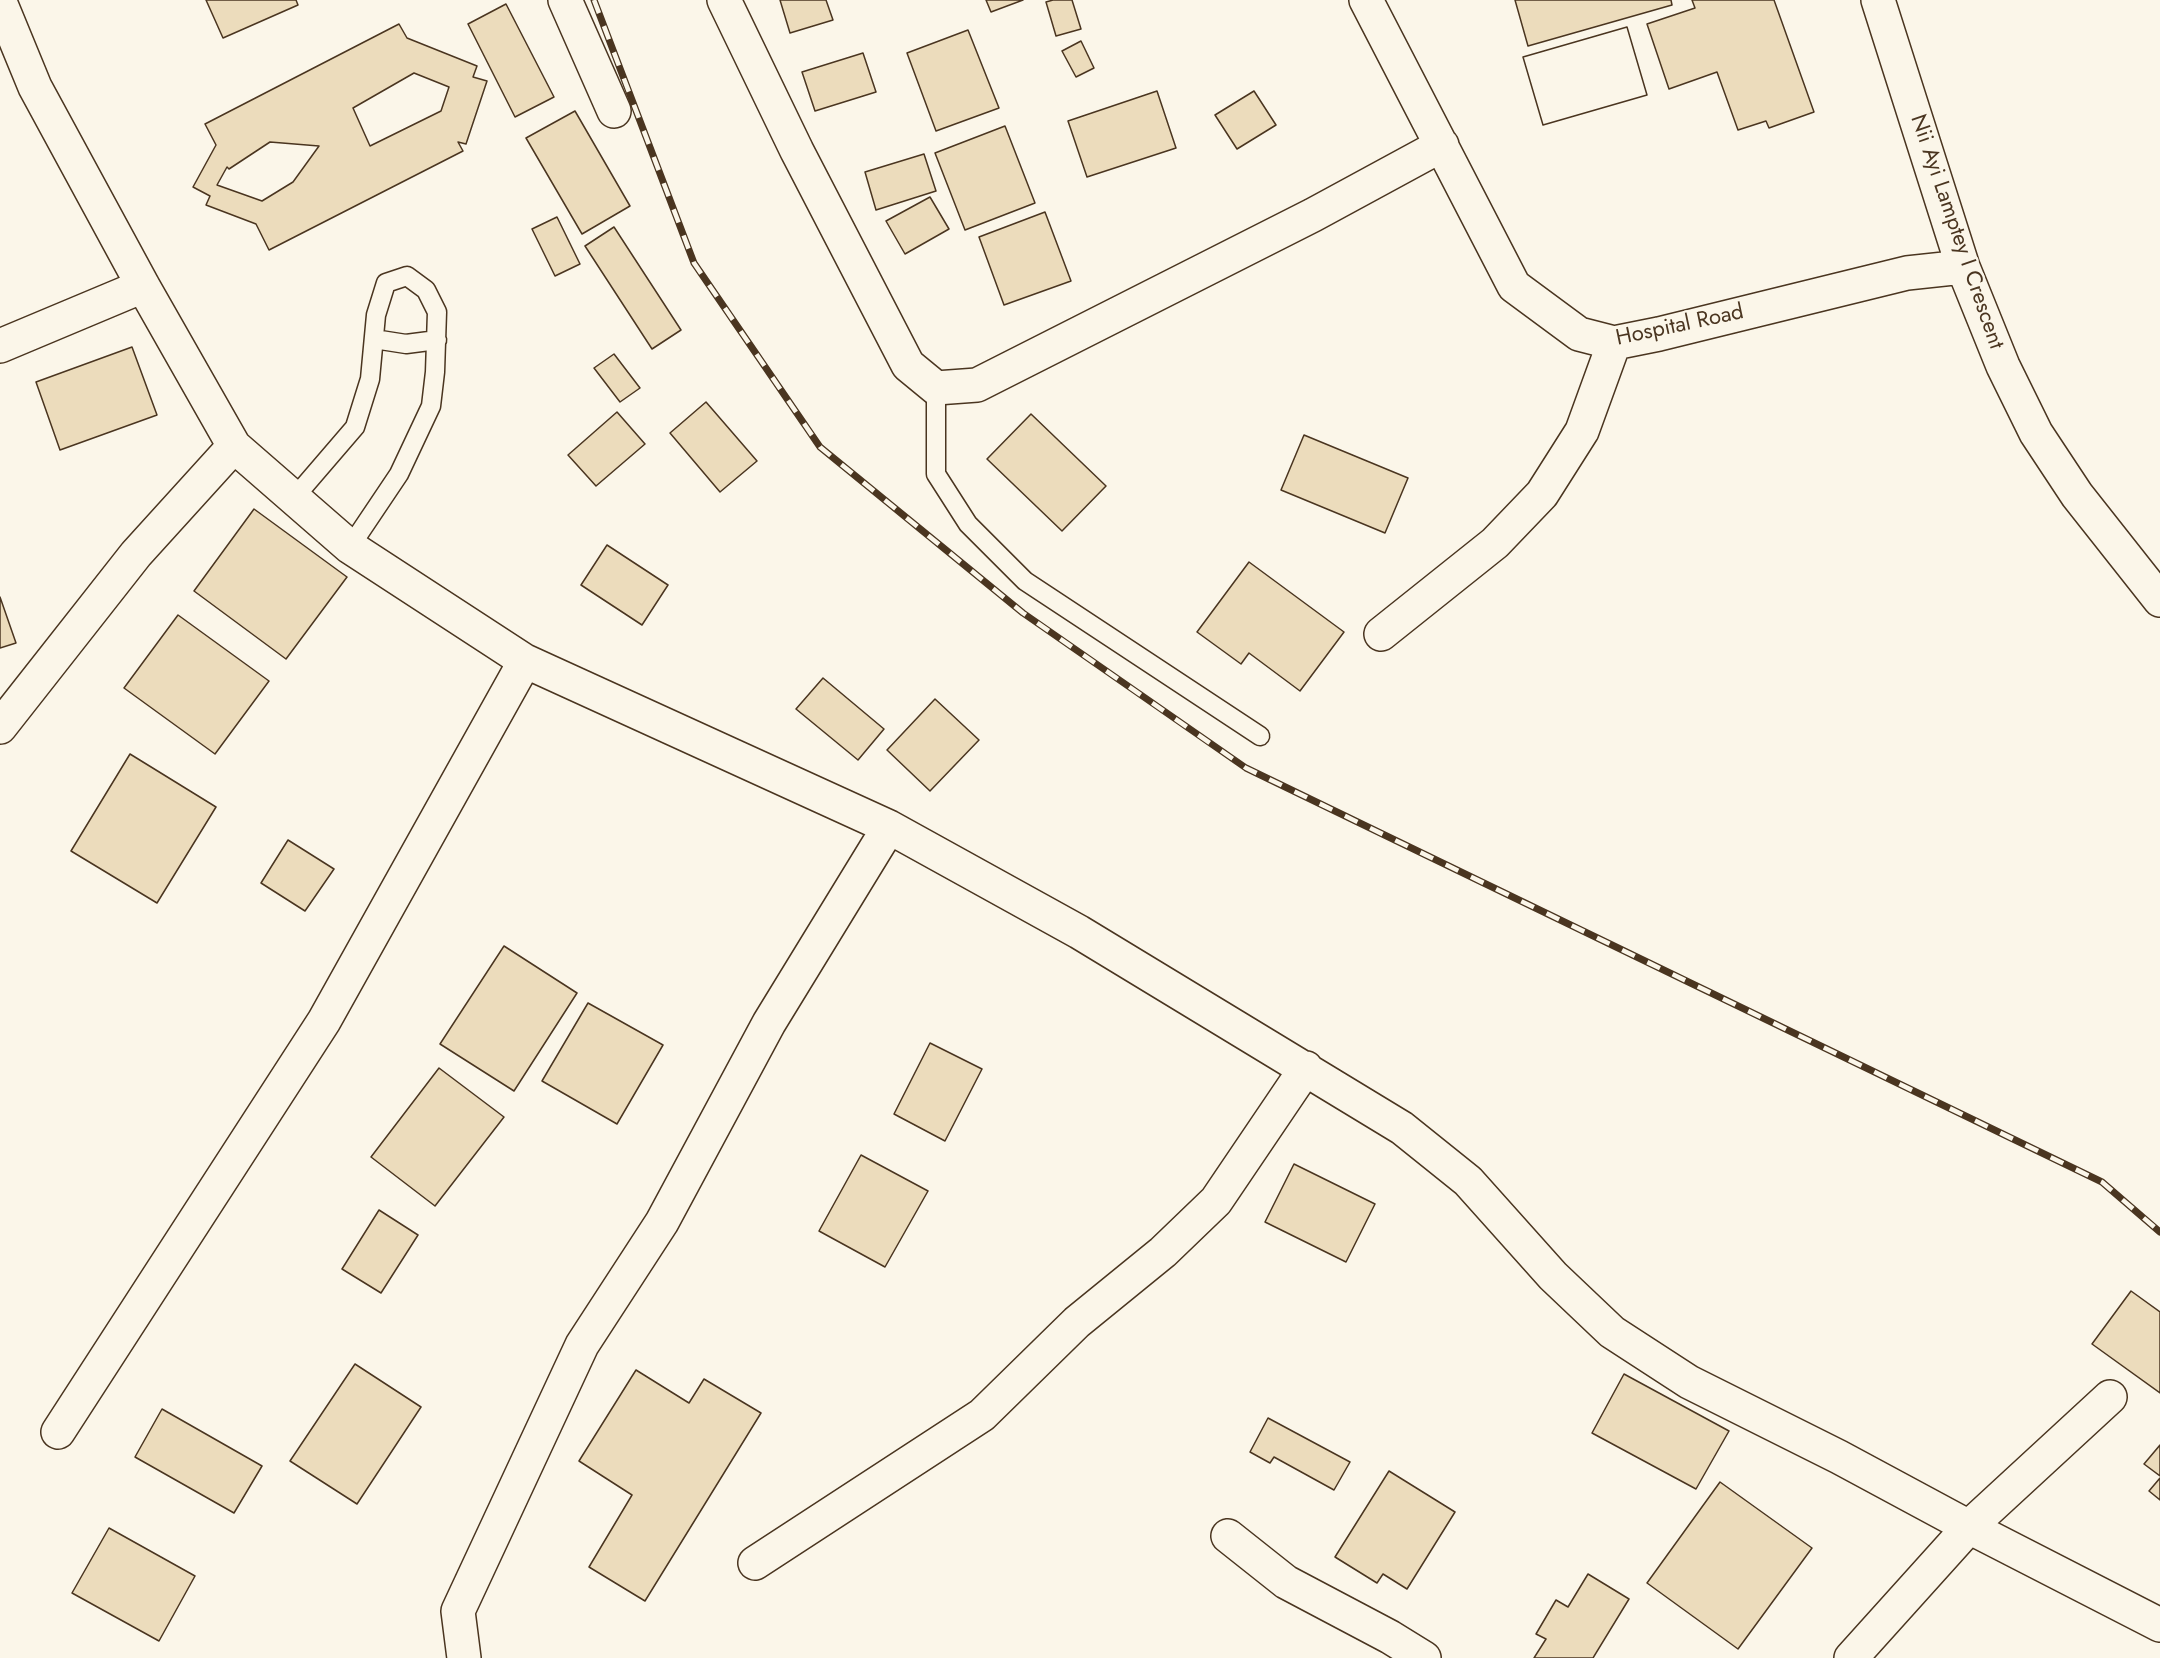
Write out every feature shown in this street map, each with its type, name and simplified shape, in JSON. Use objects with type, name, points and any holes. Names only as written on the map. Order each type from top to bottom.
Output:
[{"type":"street","points":[[565,0],[614,111]]},
{"type":"street","points":[[724,0],[797,151],[908,365],[936,388],[977,385],[1313,215],[1442,145]]},
{"type":"street","name":"Hospital Road","points":[[1366,0],[1514,286],[1579,334],[1614,344],[1907,273],[1963,267]]},
{"type":"street","name":"Nii Ayi Lamptey I Crescent","points":[[1878,0],[1963,267],[2003,366],[2036,433],[2077,495],[2160,600]]},
{"type":"street","points":[[0,2],[35,87],[143,286],[234,446],[350,547],[525,661],[889,827],[1079,932],[1402,1128],[1468,1181],[1553,1276],[1612,1332],[1689,1382],[1839,1457],[2160,1625]]},
{"type":"street","points":[[0,346],[143,286]]},
{"type":"street","points":[[1381,634],[1495,543],[1542,494],[1582,430],[1614,344]]},
{"type":"street","points":[[0,728],[135,554],[234,446]]},
{"type":"street","points":[[58,1432],[324,1021],[525,661]]},
{"type":"street","points":[[464,1658],[458,1611],[582,1345],[662,1222],[770,1023],[889,827]]},
{"type":"street","points":[[755,1563],[982,1415],[1077,1322],[1163,1252],[1216,1201],[1306,1068]]},
{"type":"street","points":[[1851,1658],[1969,1527],[2110,1397]]},
{"type":"street","points":[[1228,1536],[1286,1582],[1390,1637],[1424,1658]]},
{"type":"lane","points":[[294,498],[355,427],[370,380],[376,315],[386,283],[406,276],[426,290],[437,312],[432,406],[399,474],[350,547]]},
{"type":"lane","points":[[374,339],[406,344],[437,340]]},
{"type":"lane","points":[[936,388],[936,474],[968,524],[1025,581],[1260,736]]},
{"type":"building","points":[[206,0],[296,0],[298,5],[223,38]]},
{"type":"building","points":[[780,0],[826,0],[833,20],[790,33]]},
{"type":"building","points":[[986,0],[1023,0],[991,12]]},
{"type":"building","points":[[1072,0],[1081,29],[1056,36],[1046,2]]},
{"type":"building","points":[[1515,0],[1671,0],[1672,5],[1528,46]]},
{"type":"building","points":[[1692,0],[1774,0],[1814,112],[1769,128],[1766,121],[1738,130],[1717,72],[1669,89],[1647,24],[1695,8]]},
{"type":"building","points":[[506,4],[554,97],[515,117],[468,24]]},
{"type":"building","points":[[399,24],[407,38],[477,66],[473,77],[487,81],[466,144],[458,142],[463,151],[269,250],[256,224],[206,205],[210,196],[193,187],[216,145],[205,124]],"holes":[[[414,73],[449,87],[441,111],[370,146],[353,108]],[[270,142],[319,146],[293,182],[262,201],[217,185],[227,167],[229,169]]]},
{"type":"building","points":[[1627,27],[1647,95],[1543,125],[1523,57]]},
{"type":"building","points":[[1627,27],[1647,95],[1543,125],[1523,57]]},
{"type":"building","points":[[968,30],[999,108],[936,131],[907,53]]},
{"type":"building","points":[[1081,41],[1094,68],[1076,77],[1062,51]]},
{"type":"building","points":[[863,53],[876,92],[815,111],[802,72]]},
{"type":"building","points":[[1157,91],[1176,148],[1087,177],[1068,121]]},
{"type":"building","points":[[1254,91],[1276,125],[1237,149],[1215,115]]},
{"type":"building","points":[[575,111],[630,206],[582,234],[526,138]]},
{"type":"building","points":[[1005,126],[1035,203],[965,230],[935,153]]},
{"type":"building","points":[[924,154],[936,191],[876,210],[865,172]]},
{"type":"building","points":[[930,197],[949,229],[905,254],[886,221]]},
{"type":"building","points":[[1045,212],[1071,281],[1004,305],[979,237]]},
{"type":"building","points":[[557,217],[580,264],[555,276],[532,229]]},
{"type":"building","points":[[614,227],[681,330],[652,349],[585,246]]},
{"type":"building","points":[[132,347],[157,415],[60,450],[36,382]]},
{"type":"building","points":[[614,354],[640,388],[620,402],[594,368]]},
{"type":"building","points":[[706,402],[757,461],[720,492],[670,433]]},
{"type":"building","points":[[617,412],[645,444],[596,486],[568,455]]},
{"type":"building","points":[[1031,414],[1106,486],[1062,531],[987,459]]},
{"type":"building","points":[[1304,435],[1408,478],[1385,533],[1281,490]]},
{"type":"building","points":[[254,509],[347,577],[286,659],[194,591]]},
{"type":"building","points":[[607,545],[668,585],[642,625],[581,585]]},
{"type":"building","points":[[1249,562],[1344,632],[1300,691],[1249,653],[1241,664],[1197,632]]},
{"type":"building","points":[[0,597],[16,643],[0,648]]},
{"type":"building","points":[[178,615],[269,681],[215,754],[124,688]]},
{"type":"building","points":[[823,678],[884,729],[858,760],[796,709]]},
{"type":"building","points":[[935,699],[979,740],[930,791],[887,750]]},
{"type":"building","points":[[130,754],[216,807],[157,903],[71,851]]},
{"type":"building","points":[[288,840],[334,869],[305,911],[261,883]]},
{"type":"building","points":[[504,946],[577,993],[514,1091],[440,1044]]},
{"type":"building","points":[[588,1003],[663,1045],[617,1124],[542,1081]]},
{"type":"building","points":[[930,1043],[982,1069],[945,1141],[894,1114]]},
{"type":"building","points":[[439,1068],[504,1117],[435,1206],[371,1157]]},
{"type":"building","points":[[861,1155],[928,1191],[885,1267],[819,1231]]},
{"type":"building","points":[[1294,1164],[1375,1204],[1346,1262],[1265,1222]]},
{"type":"building","points":[[379,1210],[418,1235],[381,1293],[342,1269]]},
{"type":"building","points":[[2131,1291],[2160,1312],[2160,1393],[2092,1344]]},
{"type":"building","points":[[355,1364],[421,1407],[357,1504],[290,1461]]},
{"type":"building","points":[[636,1370],[689,1403],[704,1379],[761,1413],[645,1601],[589,1567],[632,1495],[579,1461]]},
{"type":"building","points":[[1624,1374],[1729,1431],[1696,1489],[1592,1433]]},
{"type":"building","points":[[162,1409],[262,1466],[234,1513],[135,1457]]},
{"type":"building","points":[[1268,1418],[1350,1462],[1334,1490],[1274,1457],[1270,1463],[1250,1452]]},
{"type":"building","points":[[2160,1445],[2160,1476],[2144,1464]]},
{"type":"building","points":[[1389,1471],[1455,1512],[1407,1589],[1383,1574],[1377,1583],[1335,1557]]},
{"type":"building","points":[[2160,1478],[2160,1500],[2149,1491]]},
{"type":"building","points":[[1720,1482],[1812,1548],[1738,1649],[1647,1583]]},
{"type":"building","points":[[109,1528],[195,1576],[159,1641],[72,1593]]},
{"type":"building","points":[[1588,1574],[1629,1599],[1593,1658],[1534,1658],[1546,1639],[1536,1634],[1556,1600],[1568,1607]]},
{"type":"railway","points":[[594,0],[694,263],[820,447],[1023,613],[1246,768],[2102,1182],[2160,1232]]}]
